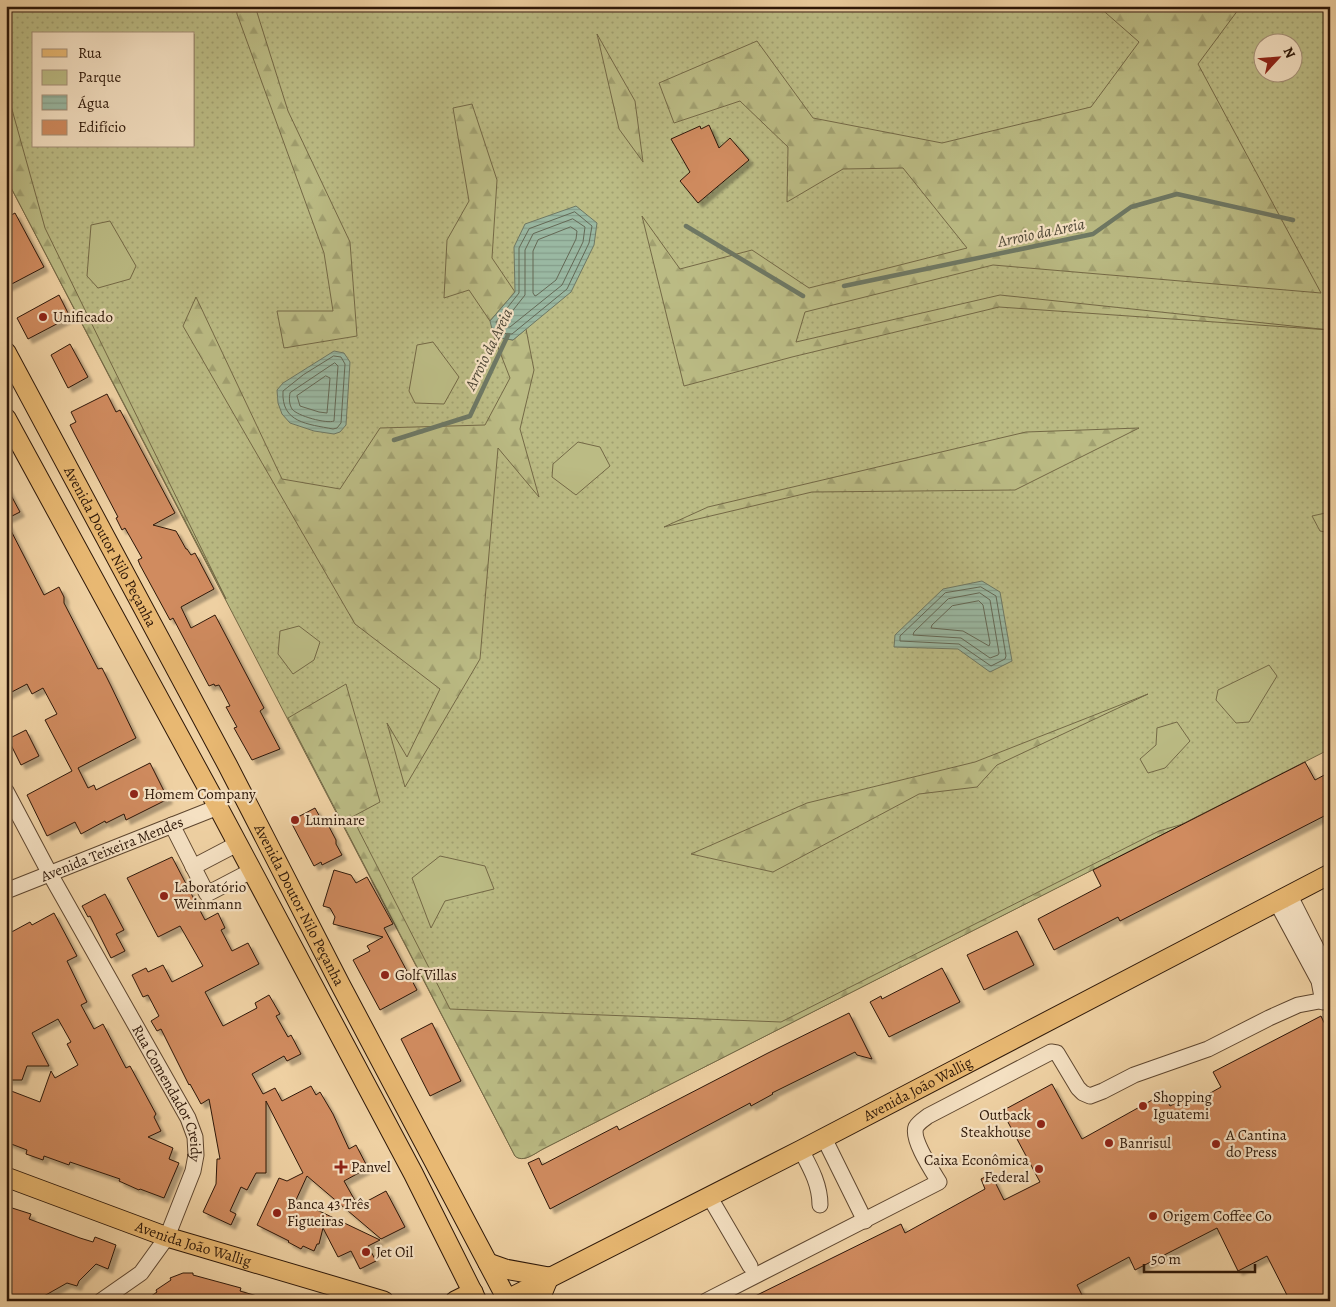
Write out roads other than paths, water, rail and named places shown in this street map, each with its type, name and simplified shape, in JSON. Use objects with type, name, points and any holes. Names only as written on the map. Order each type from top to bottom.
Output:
[{"type":"main road","name":"Avenida Doutor Nilo Peçanha","points":[[6,352],[228,766],[507,1300]]},
{"type":"main road","name":"Avenida Doutor Nilo Peçanha","points":[[6,418],[218,807],[413,1173],[475,1296]]},
{"type":"main road","points":[[218,807],[240,815],[260,830]]},
{"type":"main road","name":"Avenida João Wallig","points":[[507,1300],[801,1150],[1330,874]]},
{"type":"main road","name":"Avenida João Wallig","points":[[6,1177],[167,1237],[384,1301]]},
{"type":"main road","points":[[488,1263],[505,1269],[549,1278],[539,1301]]},
{"type":"main road","points":[[456,1301],[475,1296]]},
{"type":"street","name":"Rua Comendador Creidy","points":[[6,791],[50,874],[188,1118],[194,1137],[196,1154],[194,1171],[167,1237],[141,1273],[101,1301]]},
{"type":"street","name":"Avenida Teixeira Mendes","points":[[6,892],[218,807]]},
{"type":"street","points":[[172,825],[207,894],[251,871]]},
{"type":"street","points":[[193,867],[237,844]]},
{"type":"street","points":[[1284,899],[1330,975]]},
{"type":"street","points":[[706,1301],[939,1182],[922,1152],[918,1140],[915,1130],[920,1123],[928,1116],[1051,1052],[1057,1053],[1078,1088],[1090,1096],[1134,1075],[1208,1049],[1298,1005],[1326,1000],[1284,899]]},
{"type":"street","points":[[824,1138],[865,1221]]},
{"type":"street","points":[[801,1150],[812,1170],[820,1192],[820,1205]]},
{"type":"street","points":[[709,1196],[750,1266]]},
{"type":"water","points":[[576,206],[597,223],[594,245],[571,292],[513,340],[494,337],[490,321],[515,292],[514,247],[525,224]]},
{"type":"water","points":[[334,351],[344,353],[350,362],[346,425],[340,432],[334,434],[314,431],[290,423],[282,414],[278,403],[277,390],[283,383]]},
{"type":"water","points":[[982,581],[1000,592],[1012,661],[990,672],[958,649],[894,647],[895,635],[943,589]]},
{"type":"waterway","name":"Arroio da Areia","points":[[844,286],[1093,234],[1131,207],[1177,194],[1293,220]]},
{"type":"waterway","name":"Arroio da Areia","points":[[686,226],[803,296]]},
{"type":"waterway","name":"Arroio da Areia","points":[[394,440],[470,416],[508,335]]},
{"type":"place","name":"Unificado","points":[[43,317]]},
{"type":"place","name":"Homem Company","points":[[134,794]]},
{"type":"place","name":"Luminare","points":[[295,820]]},
{"type":"place","name":"Laboratório Weinmann","points":[[164,896]]},
{"type":"place","name":"Golf Villas","points":[[385,975]]},
{"type":"place","name":"Shopping Iguatemi","points":[[1143,1106]]},
{"type":"place","name":"Outback Steakhouse","points":[[1041,1124]]},
{"type":"place","name":"Banrisul","points":[[1109,1143]]},
{"type":"place","name":"A Cantina do Press","points":[[1216,1144]]},
{"type":"place","name":"Panvel","points":[[341,1167]]},
{"type":"place","name":"Caixa Econômica Federal","points":[[1039,1169]]},
{"type":"place","name":"Banca 43 Três Figueiras","points":[[277,1213]]},
{"type":"place","name":"Origem Coffee Co","points":[[1153,1216]]},
{"type":"place","name":"Jet Oil","points":[[366,1252]]}]
